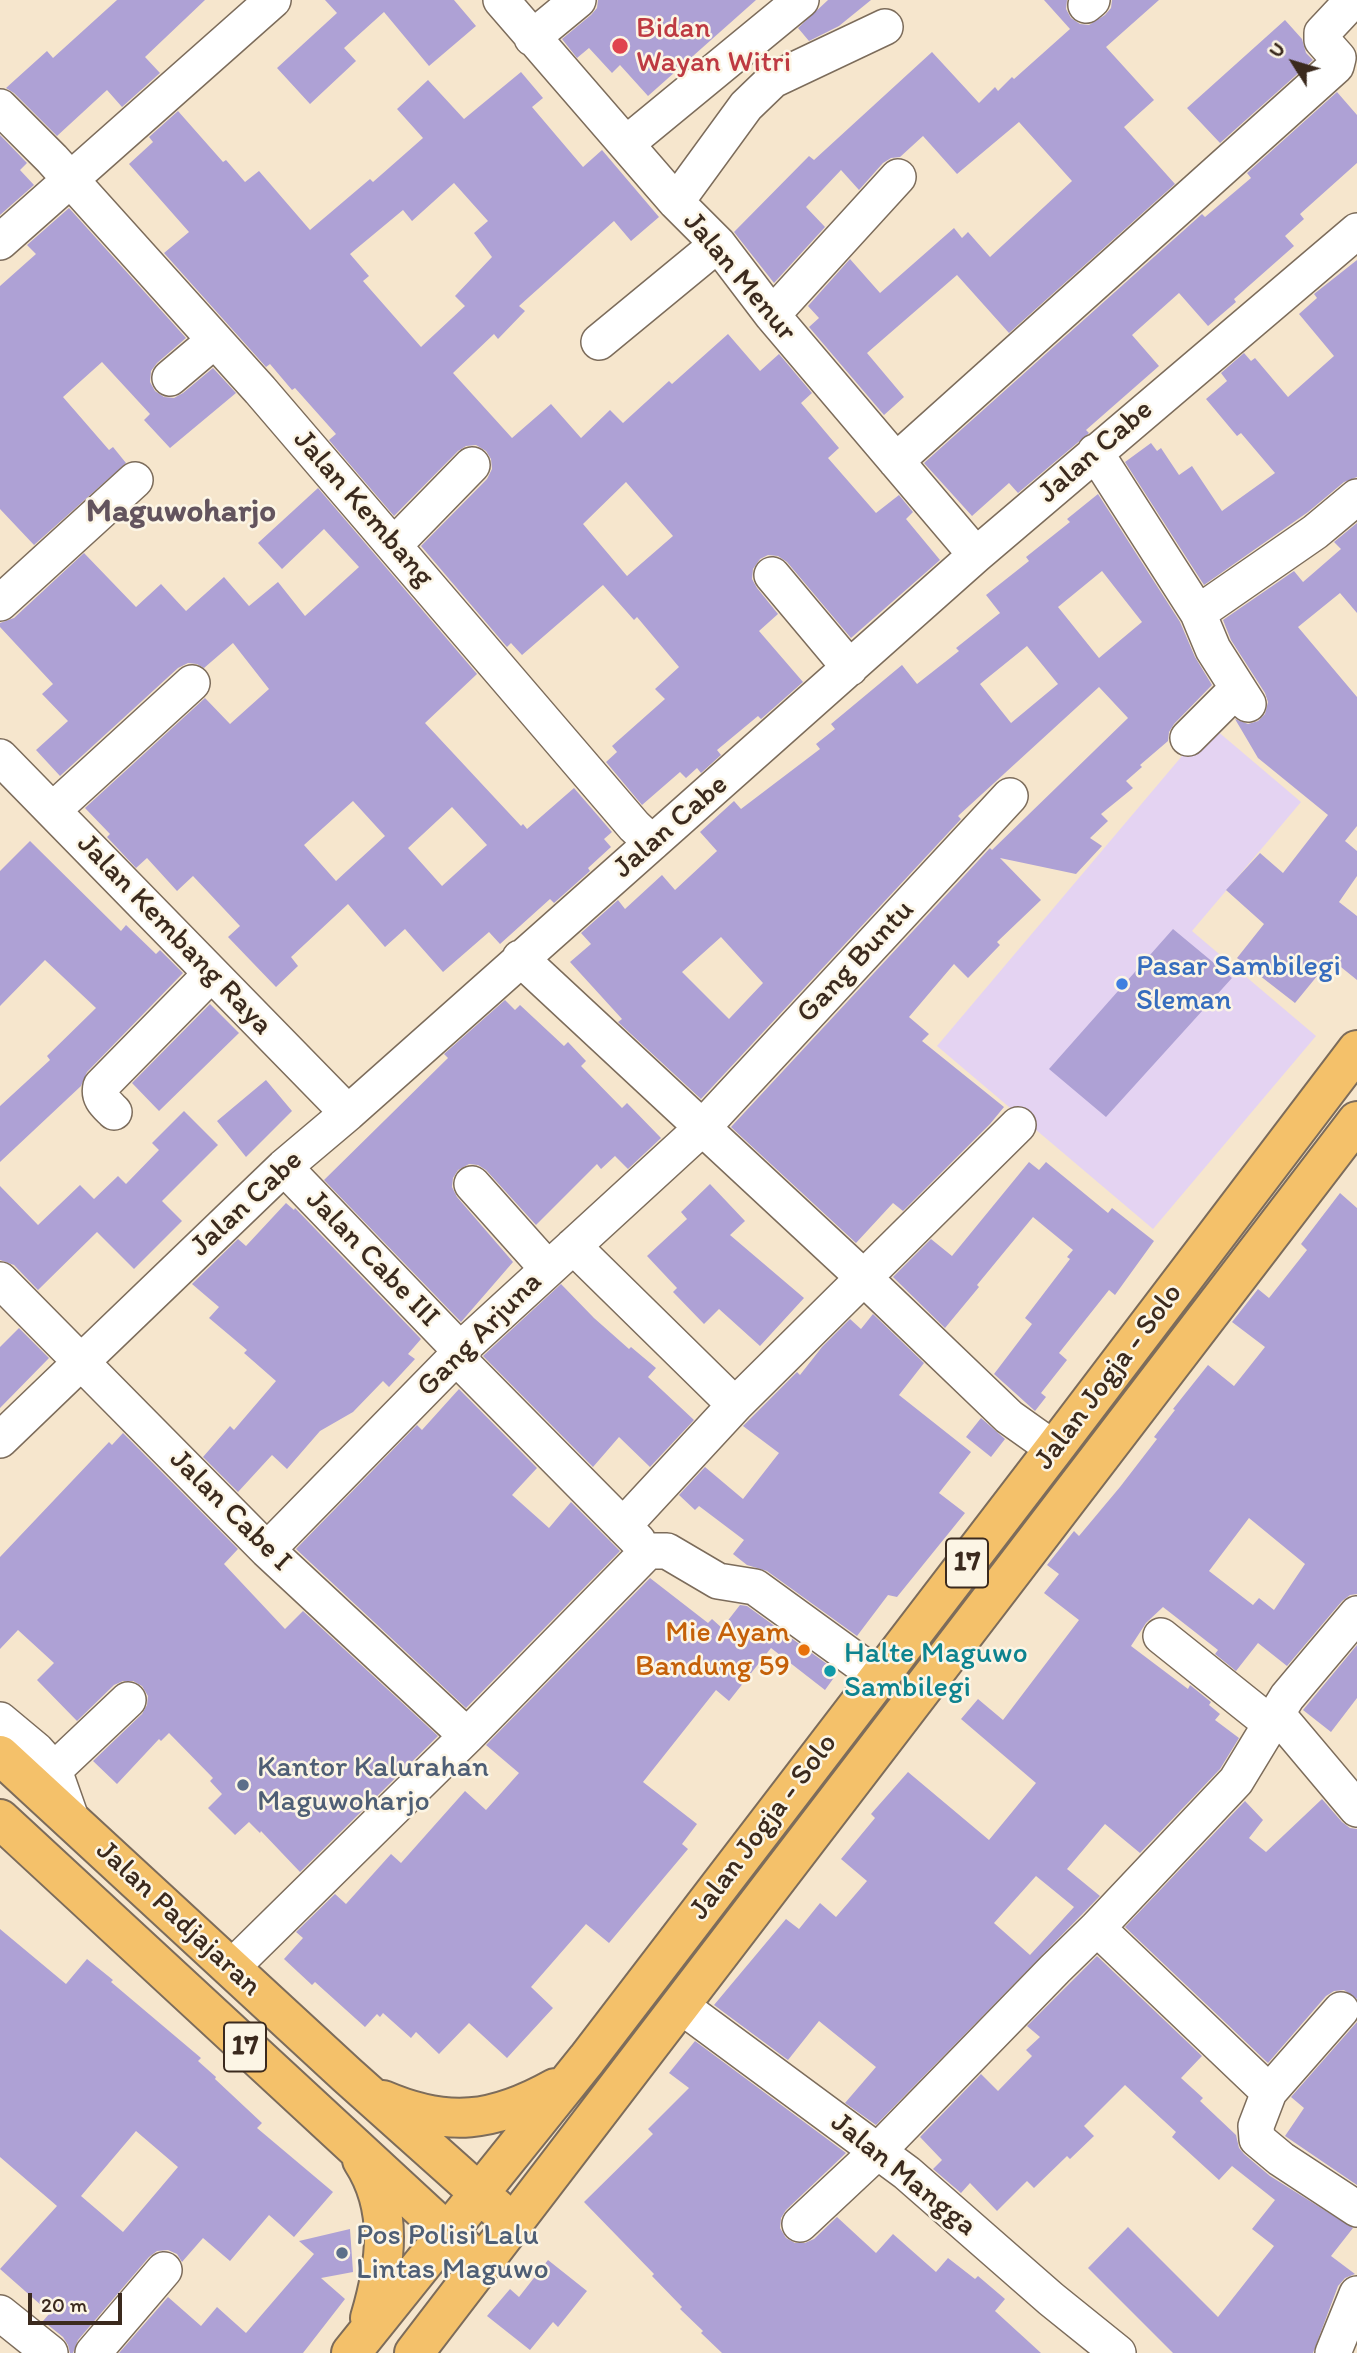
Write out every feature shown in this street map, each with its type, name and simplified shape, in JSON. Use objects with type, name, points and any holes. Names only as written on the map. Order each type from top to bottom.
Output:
[{"type":"highway","name":"Jalan Jogja - Solo","points":[[447,2232],[575,2073],[1357,1050]]},
{"type":"highway","name":"Jalan Jogja - Solo","points":[[482,2263],[1357,1121]]},
{"type":"highway","name":"Jalan Padjajaran","points":[[0,1755],[513,2223]]},
{"type":"highway","name":"Jalan Padjajaran","points":[[0,1819],[482,2263]]},
{"type":"highway","points":[[95,1907],[127,1872]]},
{"type":"highway","points":[[371,2096],[430,2115],[466,2119],[497,2115],[525,2105],[575,2073]]},
{"type":"highway","points":[[351,2144],[370,2173],[380,2201],[385,2231],[384,2264],[358,2343]]},
{"type":"highway","name":"17","points":[[358,2343],[447,2232]]},
{"type":"highway","name":"17","points":[[414,2353],[482,2263]]},
{"type":"street","points":[[0,242],[272,0]]},
{"type":"street","name":"Jalan Menur","points":[[501,0],[676,202],[718,244],[772,315],[976,555]]},
{"type":"street","points":[[532,38],[578,0]]},
{"type":"street","points":[[626,144],[801,0]]},
{"type":"street","points":[[896,461],[1336,66],[1338,58],[1322,40],[1322,33],[1353,0]]},
{"type":"street","points":[[676,202],[746,106],[773,80],[885,27]]},
{"type":"street","name":"Jalan Kembang","points":[[0,107],[70,178],[215,340],[634,826],[652,843]]},
{"type":"street","points":[[772,315],[898,177]]},
{"type":"street","name":"Jalan Cabe","points":[[0,1440],[284,1167],[976,555],[1357,231]]},
{"type":"street","points":[[599,342],[718,244]]},
{"type":"street","points":[[170,378],[215,340]]},
{"type":"street","points":[[1095,452],[1198,613],[1213,649],[1243,696],[1188,738]]},
{"type":"street","points":[[394,545],[472,465]]},
{"type":"street","points":[[0,603],[135,480]]},
{"type":"street","points":[[1198,613],[1315,532],[1357,497]]},
{"type":"street","points":[[772,575],[850,668]]},
{"type":"street","points":[[52,810],[192,683]]},
{"type":"street","name":"Jalan Kembang Raya","points":[[0,757],[210,975],[348,1113]]},
{"type":"street","name":"Gang Buntu","points":[[701,1129],[1010,796]]},
{"type":"street","points":[[520,958],[701,1129],[863,1276],[1009,1417],[1054,1449]]},
{"type":"street","points":[[114,1112],[102,1100],[99,1093],[102,1086],[210,975]]},
{"type":"street","points":[[622,1525],[735,1405],[1018,1125]]},
{"type":"street","name":"Gang Arjuna","points":[[267,1550],[458,1354],[701,1129]]},
{"type":"street","name":"Jalan Cabe III","points":[[284,1167],[458,1354],[648,1551]]},
{"type":"street","points":[[472,1184],[735,1405]]},
{"type":"street","name":"Jalan Cabe I","points":[[0,1280],[267,1550],[467,1736]]},
{"type":"street","points":[[231,1968],[467,1736],[648,1551],[667,1551],[718,1581],[755,1587],[879,1677]]},
{"type":"street","points":[[800,2224],[878,2151],[1097,1928],[1236,1781],[1287,1697],[1357,1614]]},
{"type":"street","points":[[1161,1636],[1274,1719],[1357,1809]]},
{"type":"street","points":[[54,1770],[128,1700]]},
{"type":"street","points":[[0,1720],[36,1750],[54,1770],[72,1821]]},
{"type":"street","points":[[0,1842],[45,1860]]},
{"type":"street","points":[[1097,1928],[1269,2092]]},
{"type":"street","name":"Jalan Mangga","points":[[681,2006],[907,2173],[1051,2299],[1118,2353]]},
{"type":"street","points":[[1341,2010],[1269,2092],[1256,2126],[1257,2139],[1281,2159],[1357,2210]]},
{"type":"street","points":[[93,2353],[164,2270]]},
{"type":"street","points":[[1333,2353],[1357,2294]]},
{"type":"street","points":[[0,2313],[50,2353]]},
{"type":"shaded area","name":"Pasar Sambilegi Sleman","points":[[1209,724],[1301,802],[1192,931],[1316,1036],[1153,1229],[937,1046]]},
{"type":"building","points":[[117,0],[205,0],[145,57],[160,73],[122,107],[107,90],[57,136],[6,88],[47,51],[53,58]]},
{"type":"building","points":[[325,0],[454,0],[476,26],[429,66],[384,12],[344,48],[356,61],[310,104],[277,68],[337,13]]},
{"type":"building","points":[[598,0],[756,0],[648,96],[620,65],[612,73],[589,48],[577,58],[562,39],[591,15],[597,8]]},
{"type":"building","points":[[828,0],[871,0],[839,26],[809,41],[798,28]]},
{"type":"building","points":[[1044,0],[1067,0],[1066,9],[1071,18],[1080,24],[1089,25],[1105,15],[1111,8],[1112,0],[1159,0],[1106,47],[1154,100],[1124,127],[1175,184],[1009,333],[957,275],[867,353],[904,397],[884,415],[809,327],[819,318],[808,306],[850,259],[880,293],[954,228],[962,238],[968,232],[990,257],[1072,181],[1019,122],[957,174],[923,136],[900,157],[883,163],[859,190],[841,170],[806,207],[825,227],[774,283],[734,232],[809,156],[814,160],[932,52],[979,103],[995,87],[998,91],[1070,29]]},
{"type":"building","points":[[1285,20],[1302,39],[1306,53],[1313,60],[1220,143],[1187,108]]},
{"type":"building","points":[[521,72],[543,98],[532,107],[583,167],[602,150],[659,217],[631,241],[614,221],[519,306],[525,311],[498,339],[494,334],[453,373],[512,438],[551,404],[581,438],[610,410],[623,423],[669,381],[672,384],[728,334],[760,371],[779,354],[812,393],[801,403],[839,448],[828,458],[876,513],[899,495],[913,512],[906,519],[940,560],[851,638],[787,562],[778,556],[768,555],[760,559],[753,569],[752,579],[778,614],[759,631],[803,682],[761,719],[758,716],[717,750],[721,755],[701,773],[697,768],[686,778],[680,772],[642,805],[606,762],[617,752],[612,746],[665,699],[655,689],[679,667],[637,617],[634,620],[603,585],[522,655],[511,643],[507,647],[421,546],[487,479],[492,469],[491,459],[486,451],[476,445],[466,446],[458,451],[394,516],[329,440],[336,434],[270,364],[266,367],[164,253],[189,232],[129,164],[153,142],[149,137],[178,111],[223,162],[226,160],[245,182],[259,171],[310,230],[370,179],[373,182],[423,138],[397,109],[428,80],[464,119]],"holes":[[[454,183],[488,221],[474,233],[492,257],[455,296],[465,306],[421,347],[363,281],[369,276],[350,254],[403,210],[412,221]],[[626,482],[673,536],[627,576],[583,524]]]},
{"type":"building","points":[[1337,92],[1357,115],[1357,163],[1300,214],[1304,219],[1285,236],[1294,246],[1208,326],[1179,293],[1132,335],[1159,366],[1086,430],[1089,433],[1018,493],[1009,483],[972,516],[924,463],[1202,214],[1205,217],[1251,178],[1247,173]]},
{"type":"building","points":[[0,135],[27,163],[20,170],[34,185],[0,215]]},
{"type":"building","points":[[69,208],[186,338],[151,371],[150,382],[155,391],[164,397],[174,398],[213,368],[236,393],[170,448],[144,420],[150,414],[102,362],[63,397],[109,450],[113,447],[126,463],[34,545],[0,509],[0,286],[36,254],[27,245]]},
{"type":"building","points":[[1357,260],[1357,477],[1344,482],[1308,512],[1204,585],[1125,462],[1151,443],[1157,451],[1161,448],[1179,475],[1192,466],[1222,511],[1275,473],[1241,433],[1237,436],[1206,399],[1227,381],[1221,373],[1244,353],[1251,361],[1255,358],[1288,397],[1334,356],[1299,314],[1317,298],[1314,294]]},
{"type":"building","points":[[318,488],[477,674],[425,723],[521,826],[523,824],[527,829],[574,788],[612,832],[604,839],[611,847],[588,868],[590,871],[554,903],[550,899],[500,944],[489,932],[443,972],[405,929],[385,947],[348,904],[291,957],[298,966],[276,987],[228,937],[240,926],[193,876],[177,891],[147,858],[136,868],[107,837],[110,834],[85,808],[205,698],[230,724],[269,689],[233,643],[204,668],[188,663],[178,668],[60,776],[36,750],[68,721],[42,694],[53,684],[0,627],[0,623],[14,618],[84,553],[136,607],[161,584],[186,611],[224,577],[249,606],[278,582],[305,616],[359,567],[324,529],[282,569],[258,543]],"holes":[[[353,801],[385,836],[336,881],[304,845]],[[452,807],[487,845],[442,886],[408,848]]]},
{"type":"building","points":[[1098,494],[1180,622],[1195,657],[1212,685],[1174,724],[1168,741],[1126,781],[1133,788],[1101,814],[1108,821],[1090,838],[1102,846],[1076,874],[1000,858],[1041,900],[997,942],[1000,945],[968,978],[954,964],[909,1017],[929,1034],[922,1041],[1004,1107],[903,1211],[893,1203],[856,1243],[731,1127],[990,848],[992,850],[1128,718],[1099,687],[958,816],[961,819],[701,1099],[618,1022],[622,1019],[570,962],[591,944],[581,933],[618,900],[625,909],[662,875],[675,890],[717,851],[700,832],[734,801],[741,809],[820,749],[816,744],[835,729],[831,724],[902,665],[917,684],[959,651],[956,648],[1000,613],[986,595],[1029,561],[1026,557],[1070,522],[1067,519]],"holes":[[[1102,571],[1142,622],[1099,658],[1058,607]],[[1027,646],[1058,684],[1011,723],[980,684]],[[721,937],[763,983],[729,1019],[682,972]]]},
{"type":"building","points":[[1357,523],[1357,613],[1340,593],[1298,627],[1357,697],[1357,826],[1345,841],[1357,851],[1357,876],[1339,902],[1357,916],[1357,980],[1331,959],[1295,1003],[1237,958],[1264,924],[1226,890],[1260,853],[1283,873],[1328,815],[1258,758],[1235,719],[1248,724],[1258,721],[1265,714],[1268,702],[1231,640],[1223,620],[1294,571],[1303,582],[1341,549],[1334,542]]},
{"type":"building","points":[[30,841],[121,931],[126,925],[156,954],[160,950],[183,973],[87,1072],[81,1086],[0,1162],[0,1106],[50,1060],[47,1056],[96,1008],[45,960],[0,1006],[0,871]]},
{"type":"building","points":[[1173,929],[1232,978],[1106,1117],[1049,1069]]},
{"type":"building","points":[[505,1000],[515,1010],[520,1005],[564,1046],[568,1042],[586,1061],[581,1066],[622,1108],[627,1103],[661,1138],[628,1169],[615,1156],[601,1169],[597,1164],[536,1225],[486,1170],[469,1164],[458,1170],[452,1187],[457,1197],[513,1262],[461,1322],[324,1180],[448,1058],[444,1054]]},
{"type":"building","points":[[210,1004],[239,1033],[159,1111],[132,1083]]},
{"type":"building","points":[[266,1080],[292,1111],[246,1157],[217,1121]]},
{"type":"building","points":[[184,1111],[218,1145],[162,1201],[182,1221],[134,1269],[97,1232],[38,1290],[14,1265],[0,1260],[0,1186],[38,1225],[80,1185],[94,1199],[118,1176],[126,1184],[159,1150],[152,1143]]},
{"type":"building","points":[[1029,1162],[1039,1170],[1046,1162],[1108,1213],[1112,1208],[1154,1241],[1115,1295],[1109,1290],[1059,1353],[1067,1360],[1041,1393],[1046,1397],[1035,1411],[994,1374],[1032,1324],[1025,1318],[1070,1259],[1067,1257],[1073,1250],[1033,1217],[945,1328],[893,1277],[931,1239],[952,1256]]},
{"type":"building","points":[[710,1184],[745,1221],[730,1235],[804,1298],[760,1346],[719,1309],[704,1324],[673,1292],[677,1288],[647,1256],[687,1219],[681,1212]]},
{"type":"building","points":[[1340,1193],[1357,1208],[1357,1594],[1342,1601],[1287,1666],[1258,1643],[1236,1671],[1215,1654],[1218,1650],[1163,1607],[1146,1623],[1131,1646],[1188,1689],[1190,1685],[1211,1702],[1209,1705],[1220,1714],[1215,1720],[1239,1738],[1220,1769],[1140,1853],[1105,1824],[1067,1869],[1100,1896],[876,2125],[845,2103],[876,2067],[819,2021],[788,2060],[714,2005],[786,1919],[799,1929],[820,1903],[836,1917],[867,1881],[841,1859],[875,1818],[871,1814],[908,1772],[989,1840],[1036,1783],[961,1719],[978,1699],[1003,1720],[1079,1620],[1044,1593],[1059,1574],[1047,1565],[1074,1531],[1079,1536],[1120,1487],[1157,1439],[1154,1437],[1175,1410],[1173,1409],[1208,1365],[1234,1386],[1265,1347],[1232,1322],[1258,1289],[1269,1298],[1307,1250],[1301,1244]],"holes":[[[1249,1518],[1305,1564],[1274,1610],[1259,1598],[1253,1605],[1209,1571]],[[1036,1876],[1074,1907],[1030,1955],[994,1923]]]},
{"type":"building","points":[[286,1203],[294,1210],[295,1208],[421,1339],[408,1354],[415,1359],[389,1387],[383,1381],[353,1412],[320,1431],[287,1469],[272,1455],[238,1492],[203,1457],[230,1426],[234,1430],[276,1381],[244,1353],[247,1350],[209,1318],[219,1307],[192,1284],[238,1239],[246,1246]]},
{"type":"building","points":[[561,1284],[629,1349],[631,1347],[656,1368],[648,1377],[694,1420],[650,1467],[619,1437],[593,1467],[483,1356]]},
{"type":"building","points":[[873,1314],[924,1363],[899,1395],[971,1452],[939,1493],[965,1513],[897,1597],[888,1595],[857,1636],[767,1571],[747,1565],[733,1554],[744,1540],[699,1506],[695,1510],[679,1495],[705,1467],[743,1499],[779,1453],[743,1426],[797,1372],[800,1375],[822,1347],[850,1319],[861,1329]]},
{"type":"building","points":[[19,1328],[49,1358],[0,1408],[0,1347]]},
{"type":"building","points":[[459,1389],[537,1468],[512,1495],[549,1528],[571,1502],[620,1551],[466,1708],[296,1549],[417,1425],[422,1430]]},
{"type":"building","points":[[981,1418],[1005,1439],[991,1457],[966,1437]]},
{"type":"building","points":[[123,1433],[238,1549],[224,1564],[285,1629],[303,1611],[438,1736],[300,1872],[249,1822],[235,1835],[208,1808],[222,1794],[210,1781],[213,1778],[169,1733],[161,1741],[159,1739],[117,1784],[93,1761],[142,1714],[148,1696],[142,1686],[133,1681],[114,1685],[77,1721],[37,1680],[54,1663],[18,1630],[0,1649],[0,1557],[109,1442],[112,1445]]},
{"type":"building","points":[[650,1578],[708,1623],[712,1619],[722,1628],[740,1605],[747,1606],[838,1672],[825,1690],[771,1648],[729,1701],[716,1690],[643,1782],[697,1824],[682,1844],[688,1849],[609,1943],[586,1924],[531,1987],[553,2008],[507,2058],[469,2023],[439,2054],[416,2032],[411,2038],[383,2013],[380,2017],[377,2014],[365,2027],[315,1982],[312,1985],[284,1959],[303,1938],[296,1932],[335,1894],[346,1904],[391,1854],[401,1863],[465,1791],[486,1810],[519,1773],[486,1745]]},
{"type":"building","points":[[1357,1645],[1357,1698],[1331,1732],[1303,1710]]},
{"type":"building","points":[[1322,1799],[1342,1822],[1357,1829],[1357,1999],[1344,1990],[1334,1991],[1326,1996],[1268,2063],[1125,1927],[1245,1801],[1263,1820],[1249,1838],[1266,1852]]},
{"type":"building","points":[[0,1929],[66,1984],[87,1959],[201,2058],[198,2061],[262,2123],[257,2128],[333,2192],[294,2237],[269,2215],[230,2261],[203,2238],[182,2262],[177,2254],[168,2250],[157,2251],[78,2340],[73,2353],[70,2353],[63,2337],[43,2321],[50,2313],[0,2269],[57,2206],[0,2157]],"holes":[[[136,2131],[178,2167],[123,2232],[81,2196]]]},
{"type":"building","points":[[1097,1956],[1202,2056],[1181,2078],[1203,2098],[1200,2101],[1236,2135],[1239,2148],[1244,2154],[1270,2176],[1353,2228],[1331,2256],[1355,2274],[1345,2278],[1338,2286],[1313,2353],[1173,2353],[1088,2268],[1128,2227],[1218,2317],[1274,2246],[1252,2229],[1275,2200],[1232,2166],[1219,2180],[1172,2137],[1176,2132],[1125,2085],[1084,2126],[1094,2136],[1070,2159],[1067,2156],[1034,2188],[1027,2181],[997,2211],[970,2183],[961,2193],[933,2169],[942,2160],[920,2137],[981,2074],[998,2091],[1032,2056],[1026,2050],[1040,2037],[1027,2026]]},
{"type":"building","points":[[1357,2022],[1357,2185],[1285,2136],[1304,2108],[1291,2097]]},
{"type":"building","points":[[695,2041],[846,2153],[786,2210],[781,2218],[780,2228],[786,2238],[795,2243],[805,2243],[814,2239],[837,2217],[876,2253],[893,2234],[936,2272],[948,2258],[975,2279],[978,2276],[1005,2299],[995,2311],[1041,2353],[722,2353],[680,2309],[682,2307],[652,2276],[654,2274],[584,2202],[653,2134],[648,2129],[689,2088],[669,2073]]},
{"type":"building","points":[[350,2229],[353,2272],[321,2278],[345,2299],[303,2353],[119,2353],[168,2297],[201,2326],[217,2307],[246,2333],[314,2254],[299,2241]]},
{"type":"building","points":[[548,2260],[587,2291],[558,2327],[553,2322],[530,2350],[487,2316],[510,2289],[519,2297]]},
{"type":"place","name":"Bidan Wayan Witri","points":[[620,46]]},
{"type":"place","name":"Pasar Sambilegi Sleman","points":[[1122,984]]},
{"type":"place","name":"Mie Ayam Bandung 59","points":[[804,1650]]},
{"type":"place","name":"Halte Maguwo Sambilegi","points":[[830,1671]]},
{"type":"place","name":"Kantor Kalurahan Maguwoharjo","points":[[243,1785]]},
{"type":"place","name":"Pos Polisi Lalu Lintas Maguwo","points":[[342,2253]]},
{"type":"district","name":"Maguwoharjo","points":[[181,513]]}]
